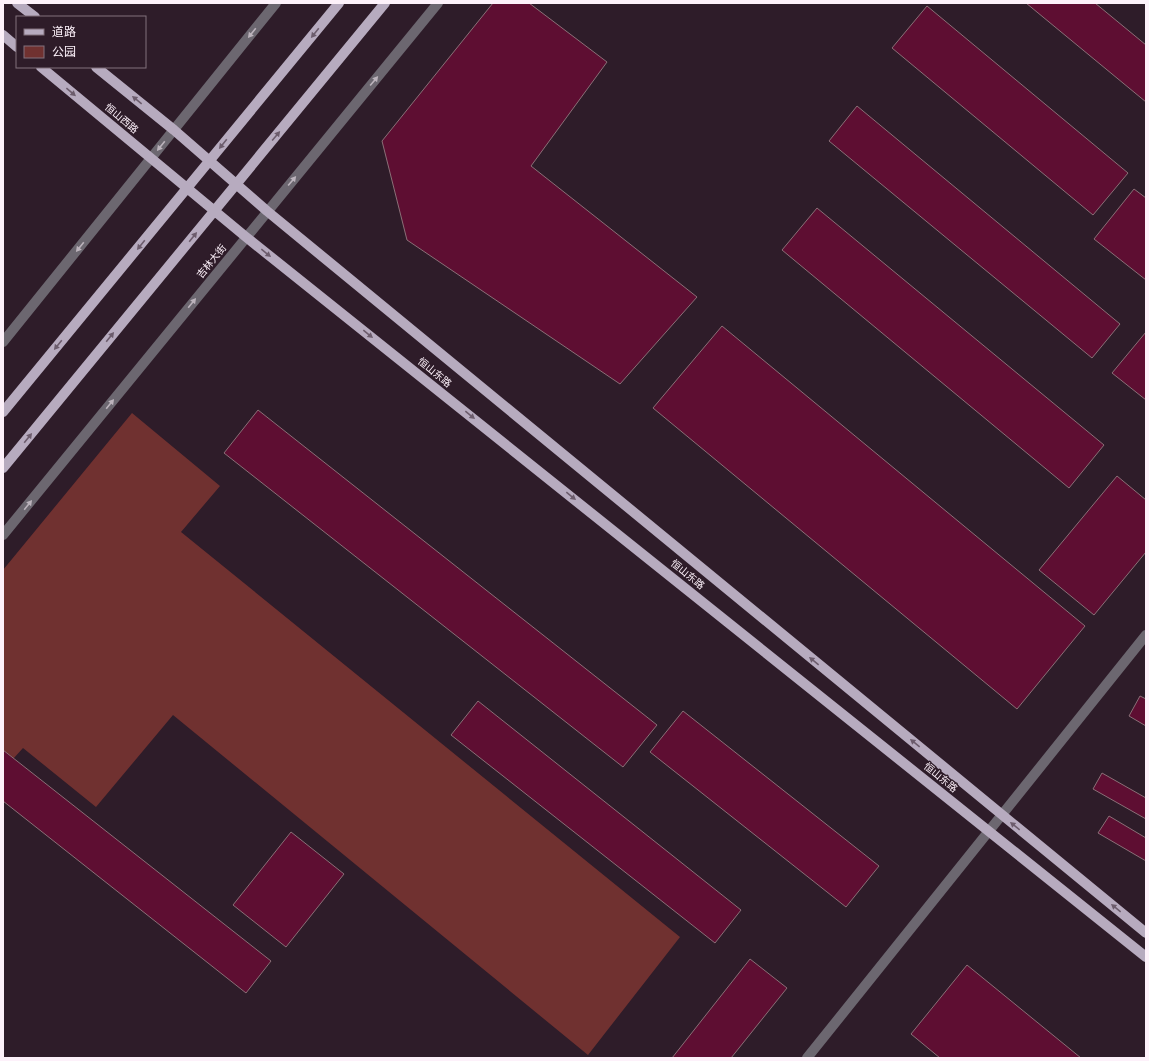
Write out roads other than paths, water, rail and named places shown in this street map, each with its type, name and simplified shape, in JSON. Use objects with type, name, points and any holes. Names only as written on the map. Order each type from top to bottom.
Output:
[{"type":"main road","points":[[17,3],[34,16]]},
{"type":"main road","points":[[3,412],[339,3]]},
{"type":"main road","points":[[3,468],[385,3]]},
{"type":"main road","points":[[3,35],[16,46]]},
{"type":"main road","name":"恒山西路","points":[[42,68],[215,210]]},
{"type":"main road","points":[[97,68],[210,161]]},
{"type":"main road","name":"恒山东路","points":[[210,161],[267,211],[1146,933]]},
{"type":"main road","name":"恒山东路","points":[[215,210],[246,237],[1146,957]]},
{"type":"street","points":[[3,342],[276,3]]},
{"type":"street","name":"吉林大街","points":[[3,535],[438,3]]},
{"type":"street","points":[[807,1058],[1001,814],[1146,635]]}]
